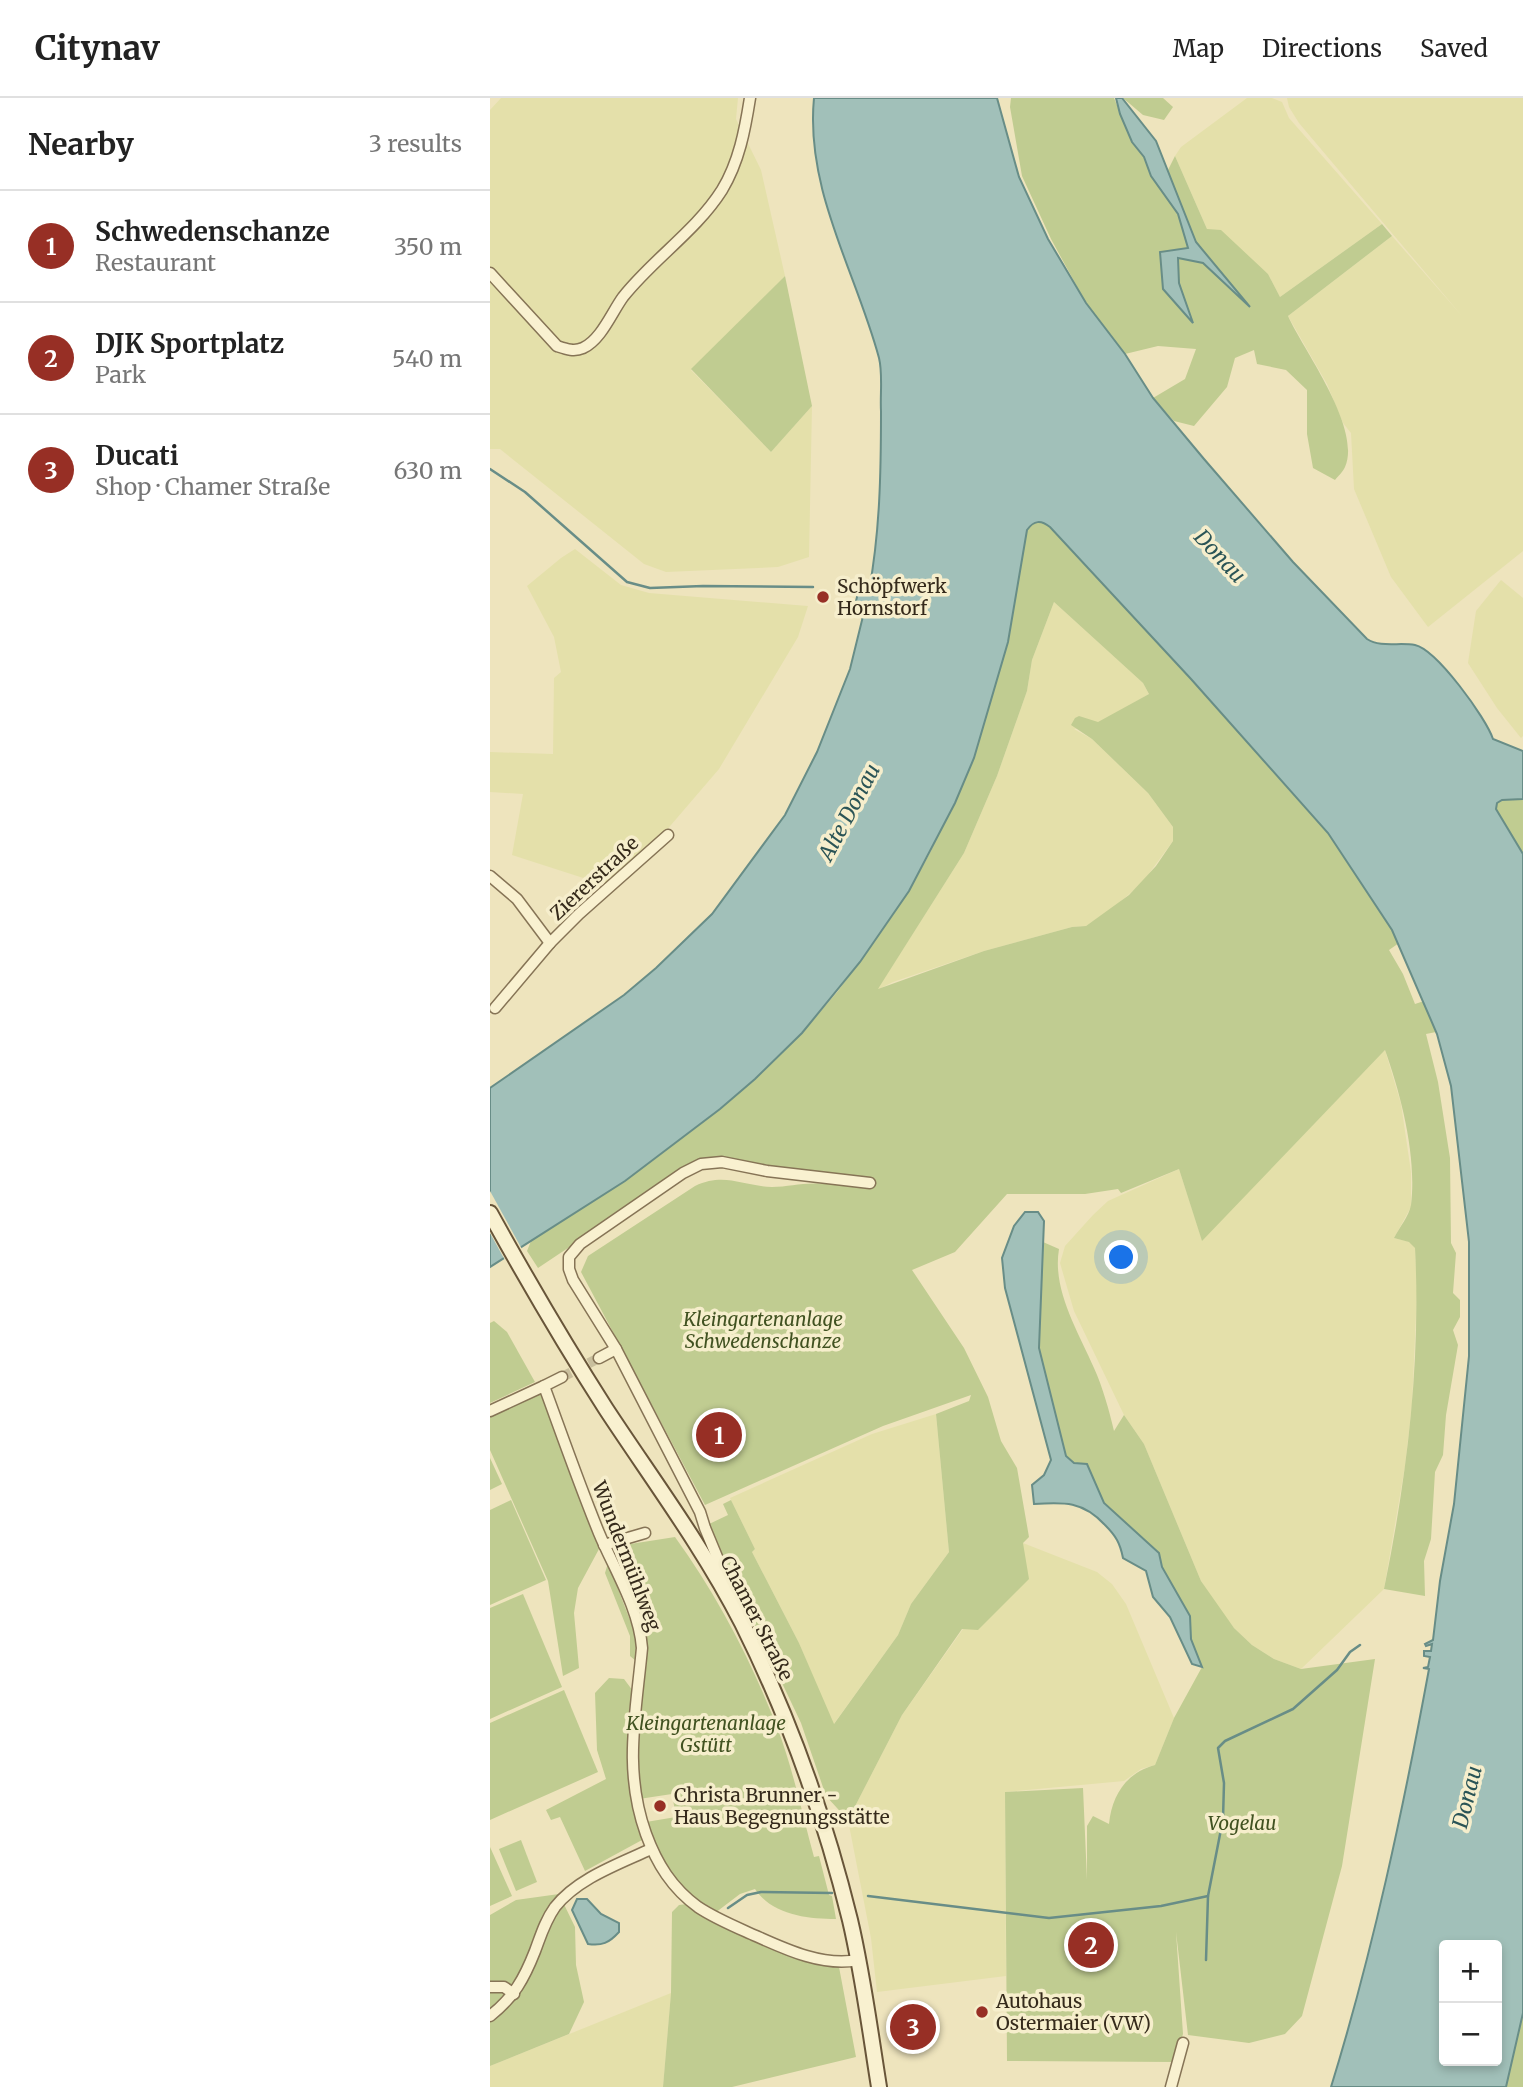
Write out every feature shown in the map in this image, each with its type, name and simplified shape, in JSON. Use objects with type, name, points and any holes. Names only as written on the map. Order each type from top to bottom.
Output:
[{"type":"main road","name":"Chamer Straße","points":[[490,1213],[532,1289],[607,1410],[698,1545],[741,1621],[765,1671],[807,1776],[846,1908],[858,1961],[878,2087]]},
{"type":"street","points":[[490,273],[557,346],[570,350],[583,348],[594,340],[629,290],[714,201],[734,167],[744,137],[750,98]]},
{"type":"street","name":"Ziererstraße","points":[[490,876],[517,899],[550,943],[668,835]]},
{"type":"street","points":[[495,1008],[550,943]]},
{"type":"street","points":[[765,1671],[760,1652],[741,1614],[700,1512],[616,1349],[573,1280],[569,1257],[580,1244],[683,1173],[701,1164],[722,1161],[767,1171],[870,1183]]},
{"type":"street","points":[[599,1358],[616,1349]]},
{"type":"street","points":[[490,1411],[562,1377]]},
{"type":"street","name":"Wundermühlweg","points":[[544,1386],[641,1635],[632,1769],[635,1800],[651,1849],[665,1876],[691,1901],[717,1918],[783,1948],[831,1962],[858,1961]]},
{"type":"street","points":[[604,1545],[645,1533]]},
{"type":"street","points":[[490,2016],[514,1994],[536,1950],[543,1927],[556,1906],[590,1879],[651,1849]]},
{"type":"street","points":[[490,1987],[504,1986],[514,1994]]},
{"type":"street","points":[[1171,2087],[1183,2043]]},
{"type":"shaded area","points":[[501,98],[738,98],[736,119],[761,170],[785,276],[691,370],[771,452],[812,406],[809,557],[778,567],[666,572],[644,564],[500,449],[490,449],[490,110]]},
{"type":"shaded area","points":[[1247,98],[1272,98],[1282,102],[1289,118],[1382,224],[1280,297],[1268,274],[1207,229],[1175,156],[1181,147]]},
{"type":"shaded area","points":[[1287,98],[1523,98],[1523,551],[1428,627],[1391,577],[1354,489],[1351,433],[1343,423],[1327,384],[1288,316],[1392,236],[1462,316],[1299,123]]},
{"type":"shaded area","points":[[575,549],[621,585],[649,593],[808,606],[798,637],[719,769],[665,832],[605,885],[512,855],[523,794],[490,792],[490,752],[553,754],[554,678],[561,672],[554,637],[527,586]]},
{"type":"shaded area","points":[[1501,580],[1523,598],[1521,738],[1497,708],[1468,663],[1476,611]]},
{"type":"shaded area","points":[[1054,602],[1143,683],[1149,694],[1098,723],[1074,729],[1092,739],[1148,793],[1173,827],[1173,841],[1142,883],[1113,908],[1086,926],[1072,927],[984,951],[877,990],[964,853],[997,776],[1027,691],[1032,660]]},
{"type":"shaded area","points":[[1385,1050],[1401,1104],[1411,1172],[1411,1207],[1394,1238],[1410,1242],[1415,1248],[1417,1292],[1412,1405],[1405,1466],[1384,1589],[1301,1669],[1274,1659],[1252,1645],[1218,1608],[1201,1581],[1144,1444],[1124,1415],[1074,1311],[1060,1263],[1065,1246],[1108,1201],[1179,1169],[1202,1240]]},
{"type":"shaded area","points":[[936,1414],[949,1552],[911,1604],[898,1635],[833,1725],[799,1643],[752,1552],[755,1549],[730,1498],[872,1434]]},
{"type":"shaded area","points":[[1023,1543],[1097,1572],[1112,1584],[1126,1604],[1174,1718],[1155,1765],[1141,1769],[1124,1781],[1005,1792],[1006,1976],[877,1992],[871,1938],[848,1820],[902,1715],[963,1629],[979,1629]]},
{"type":"shaded area","points":[[671,1993],[663,2087],[490,2087],[490,2066]]},
{"type":"green space","points":[[1011,98],[1114,98],[1132,142],[1144,157],[1151,176],[1178,214],[1188,248],[1161,252],[1192,320],[1179,283],[1178,258],[1203,263],[1244,300],[1196,242],[1167,172],[1175,156],[1207,229],[1221,230],[1268,274],[1280,297],[1382,224],[1392,236],[1288,316],[1329,390],[1346,432],[1348,451],[1345,467],[1335,480],[1313,468],[1307,434],[1307,390],[1286,370],[1257,364],[1254,350],[1235,358],[1227,387],[1194,426],[1174,421],[1153,398],[1185,379],[1196,349],[1158,346],[1125,354],[1086,303],[1051,239],[1022,176],[1010,107]]},
{"type":"green space","points":[[1123,98],[1163,98],[1173,107],[1164,120],[1143,115]]},
{"type":"green space","points":[[785,276],[812,406],[771,452],[691,369]]},
{"type":"green space","name":"Kleingartenanlage Schwedenschanze","points":[[1037,521],[1050,527],[1191,679],[1328,833],[1392,930],[1399,943],[1389,950],[1403,974],[1415,1004],[1424,1001],[1436,1032],[1426,1034],[1438,1082],[1450,1158],[1451,1243],[1456,1253],[1453,1293],[1460,1300],[1460,1317],[1453,1330],[1458,1345],[1446,1415],[1443,1455],[1435,1472],[1431,1539],[1424,1561],[1425,1596],[1384,1589],[1405,1462],[1416,1334],[1415,1248],[1409,1242],[1394,1238],[1411,1205],[1410,1146],[1397,1086],[1385,1050],[1202,1241],[1179,1169],[1121,1193],[1118,1189],[1085,1194],[1007,1194],[955,1252],[912,1270],[964,1348],[988,1397],[1001,1441],[1017,1468],[1029,1537],[1023,1543],[1029,1579],[978,1630],[962,1629],[902,1715],[848,1820],[826,1796],[801,1723],[707,1525],[728,1515],[723,1504],[731,1500],[755,1549],[752,1552],[799,1643],[834,1724],[898,1635],[911,1604],[949,1552],[936,1414],[969,1401],[971,1395],[883,1426],[705,1505],[581,1272],[588,1256],[695,1186],[715,1180],[772,1187],[822,1184],[819,1174],[792,1172],[735,1161],[689,1167],[538,1268],[527,1251],[531,1241],[625,1181],[755,1079],[802,1033],[838,991],[882,931],[909,891],[931,851],[974,758],[1008,642],[1027,530]],"holes":[[[1054,602],[1143,683],[1149,694],[1098,722],[1079,716],[1071,725],[1092,739],[1148,793],[1173,827],[1173,841],[1156,866],[1129,895],[1086,926],[1072,927],[984,951],[878,989],[964,853],[997,776],[1027,691],[1032,660]]]},
{"type":"green space","points":[[1523,799],[1523,854],[1496,809],[1497,803],[1502,800]]},
{"type":"green space","name":"Vogelau","points":[[1043,1242],[1059,1249],[1059,1280],[1063,1295],[1100,1383],[1114,1431],[1124,1415],[1144,1444],[1201,1581],[1234,1628],[1252,1645],[1274,1659],[1301,1669],[1375,1659],[1342,1866],[1302,2016],[1285,2034],[1249,2043],[1188,2035],[1176,1932],[1183,2034],[1174,2062],[1007,2061],[1005,1792],[1083,1788],[1087,1880],[1087,1826],[1093,1816],[1109,1824],[1113,1804],[1122,1787],[1136,1774],[1155,1765],[1174,1718],[1202,1667],[1191,1639],[1190,1616],[1162,1567],[1159,1553],[1104,1503],[1087,1464],[1074,1463],[1066,1456],[1039,1348]]},
{"type":"green space","points":[[494,1321],[507,1332],[535,1382],[490,1403],[490,1323]]},
{"type":"green space","points":[[542,1393],[599,1549],[578,1588],[574,1613],[579,1668],[563,1676],[548,1581],[490,1450],[490,1417]]},
{"type":"green space","points":[[490,1458],[502,1484],[490,1490]]},
{"type":"green space","points":[[511,1500],[546,1580],[490,1605],[490,1510]]},
{"type":"green space","name":"Kleingartenanlage Gstütt","points":[[675,1537],[719,1605],[767,1702],[788,1759],[814,1857],[819,1856],[829,1895],[832,1896],[836,1919],[814,1918],[780,1910],[762,1898],[755,1889],[740,1894],[715,1913],[689,1895],[671,1875],[657,1851],[646,1822],[676,1817],[672,1794],[639,1799],[638,1721],[646,1659],[636,1606],[611,1547]]},
{"type":"green space","points":[[608,1563],[638,1641],[636,1661],[630,1656],[630,1636],[605,1573]]},
{"type":"green space","points":[[523,1594],[562,1687],[490,1719],[490,1608]]},
{"type":"green space","points":[[609,1678],[624,1679],[633,1691],[629,1729],[630,1785],[642,1840],[585,1871],[560,1817],[551,1820],[546,1810],[606,1779],[597,1750],[595,1693]]},
{"type":"green space","points":[[564,1690],[598,1772],[490,1820],[490,1723]]},
{"type":"green space","points":[[521,1840],[537,1882],[516,1891],[499,1849]]},
{"type":"green space","points":[[490,1847],[512,1896],[490,1906]]},
{"type":"green space","points":[[559,1894],[575,1927],[576,1965],[584,2002],[569,2034],[490,2066],[490,1915],[516,1900]]},
{"type":"green space","points":[[687,1904],[741,1935],[779,1950],[839,1967],[856,2057],[732,2087],[663,2087],[671,1993],[672,1912],[679,1905]]},
{"type":"green space","points":[[1523,2013],[1523,2087],[1506,2087]]},
{"type":"water","points":[[814,98],[997,98],[1019,177],[1048,239],[1086,303],[1125,354],[1153,398],[1293,562],[1367,639],[1384,644],[1415,645],[1424,650],[1448,671],[1460,686],[1493,739],[1523,751],[1523,799],[1502,800],[1497,803],[1496,809],[1523,854],[1523,2013],[1506,2087],[1331,2087],[1374,1932],[1419,1722],[1429,1669],[1423,1668],[1428,1667],[1430,1657],[1424,1656],[1424,1651],[1431,1651],[1432,1644],[1425,1644],[1433,1640],[1454,1504],[1469,1356],[1469,1242],[1451,1086],[1437,1034],[1392,930],[1328,833],[1191,679],[1050,527],[1038,522],[1027,530],[1008,642],[974,758],[955,803],[909,891],[860,962],[802,1033],[720,1109],[625,1181],[490,1267],[490,1088],[624,995],[712,914],[785,815],[817,752],[850,669],[866,604],[856,601],[859,589],[869,591],[876,546],[881,371],[869,326],[834,230],[817,165],[813,132]]},
{"type":"water","points":[[1116,98],[1122,98],[1156,141],[1196,242],[1250,307],[1203,263],[1178,258],[1179,283],[1193,323],[1163,289],[1160,252],[1188,248],[1178,214],[1151,176],[1144,157],[1132,142]]},
{"type":"water","points":[[1025,1212],[1038,1212],[1044,1221],[1039,1348],[1066,1456],[1074,1463],[1087,1464],[1104,1503],[1159,1553],[1162,1567],[1190,1616],[1191,1639],[1202,1667],[1192,1664],[1170,1617],[1153,1597],[1146,1571],[1123,1558],[1117,1540],[1097,1517],[1072,1505],[1034,1504],[1032,1485],[1044,1475],[1051,1460],[1005,1288],[1002,1258],[1014,1226]]},
{"type":"water","points":[[577,1899],[587,1899],[601,1914],[619,1923],[619,1932],[605,1943],[588,1944],[572,1910]]},
{"type":"pier","points":[[490,1191],[523,1251],[506,1262],[490,1233]]},
{"type":"waterway","points":[[490,469],[525,492],[627,582],[650,588],[813,587]]},
{"type":"waterway","points":[[1206,1960],[1208,1896],[1223,1819],[1224,1783],[1218,1748],[1225,1741],[1293,1709],[1337,1670],[1350,1652],[1360,1645]]},
{"type":"waterway","points":[[728,1908],[747,1895],[761,1892],[832,1893]]},
{"type":"waterway","points":[[868,1896],[1049,1918],[1161,1906],[1208,1896]]},
{"type":"tunnel","points":[[562,1377],[599,1358]]},
{"type":"place","name":"Schöpfwerk Hornstorf","points":[[823,597]]},
{"type":"place","name":"Schwedenschanze","points":[[719,1435]]},
{"type":"place","name":"Christa Brunner - Haus Begegnungsstätte","points":[[660,1806]]},
{"type":"place","name":"DJK Sportplatz","points":[[1091,1945]]},
{"type":"place","name":"Autohaus Ostermaier (VW)","points":[[982,2012]]},
{"type":"place","name":"Ducati","points":[[913,2027]]},
{"type":"water label","name":"Donau","points":[[1220,556]]},
{"type":"water label","name":"Alte Donau","points":[[849,812]]},
{"type":"water label","name":"Donau","points":[[1467,1797]]}]
